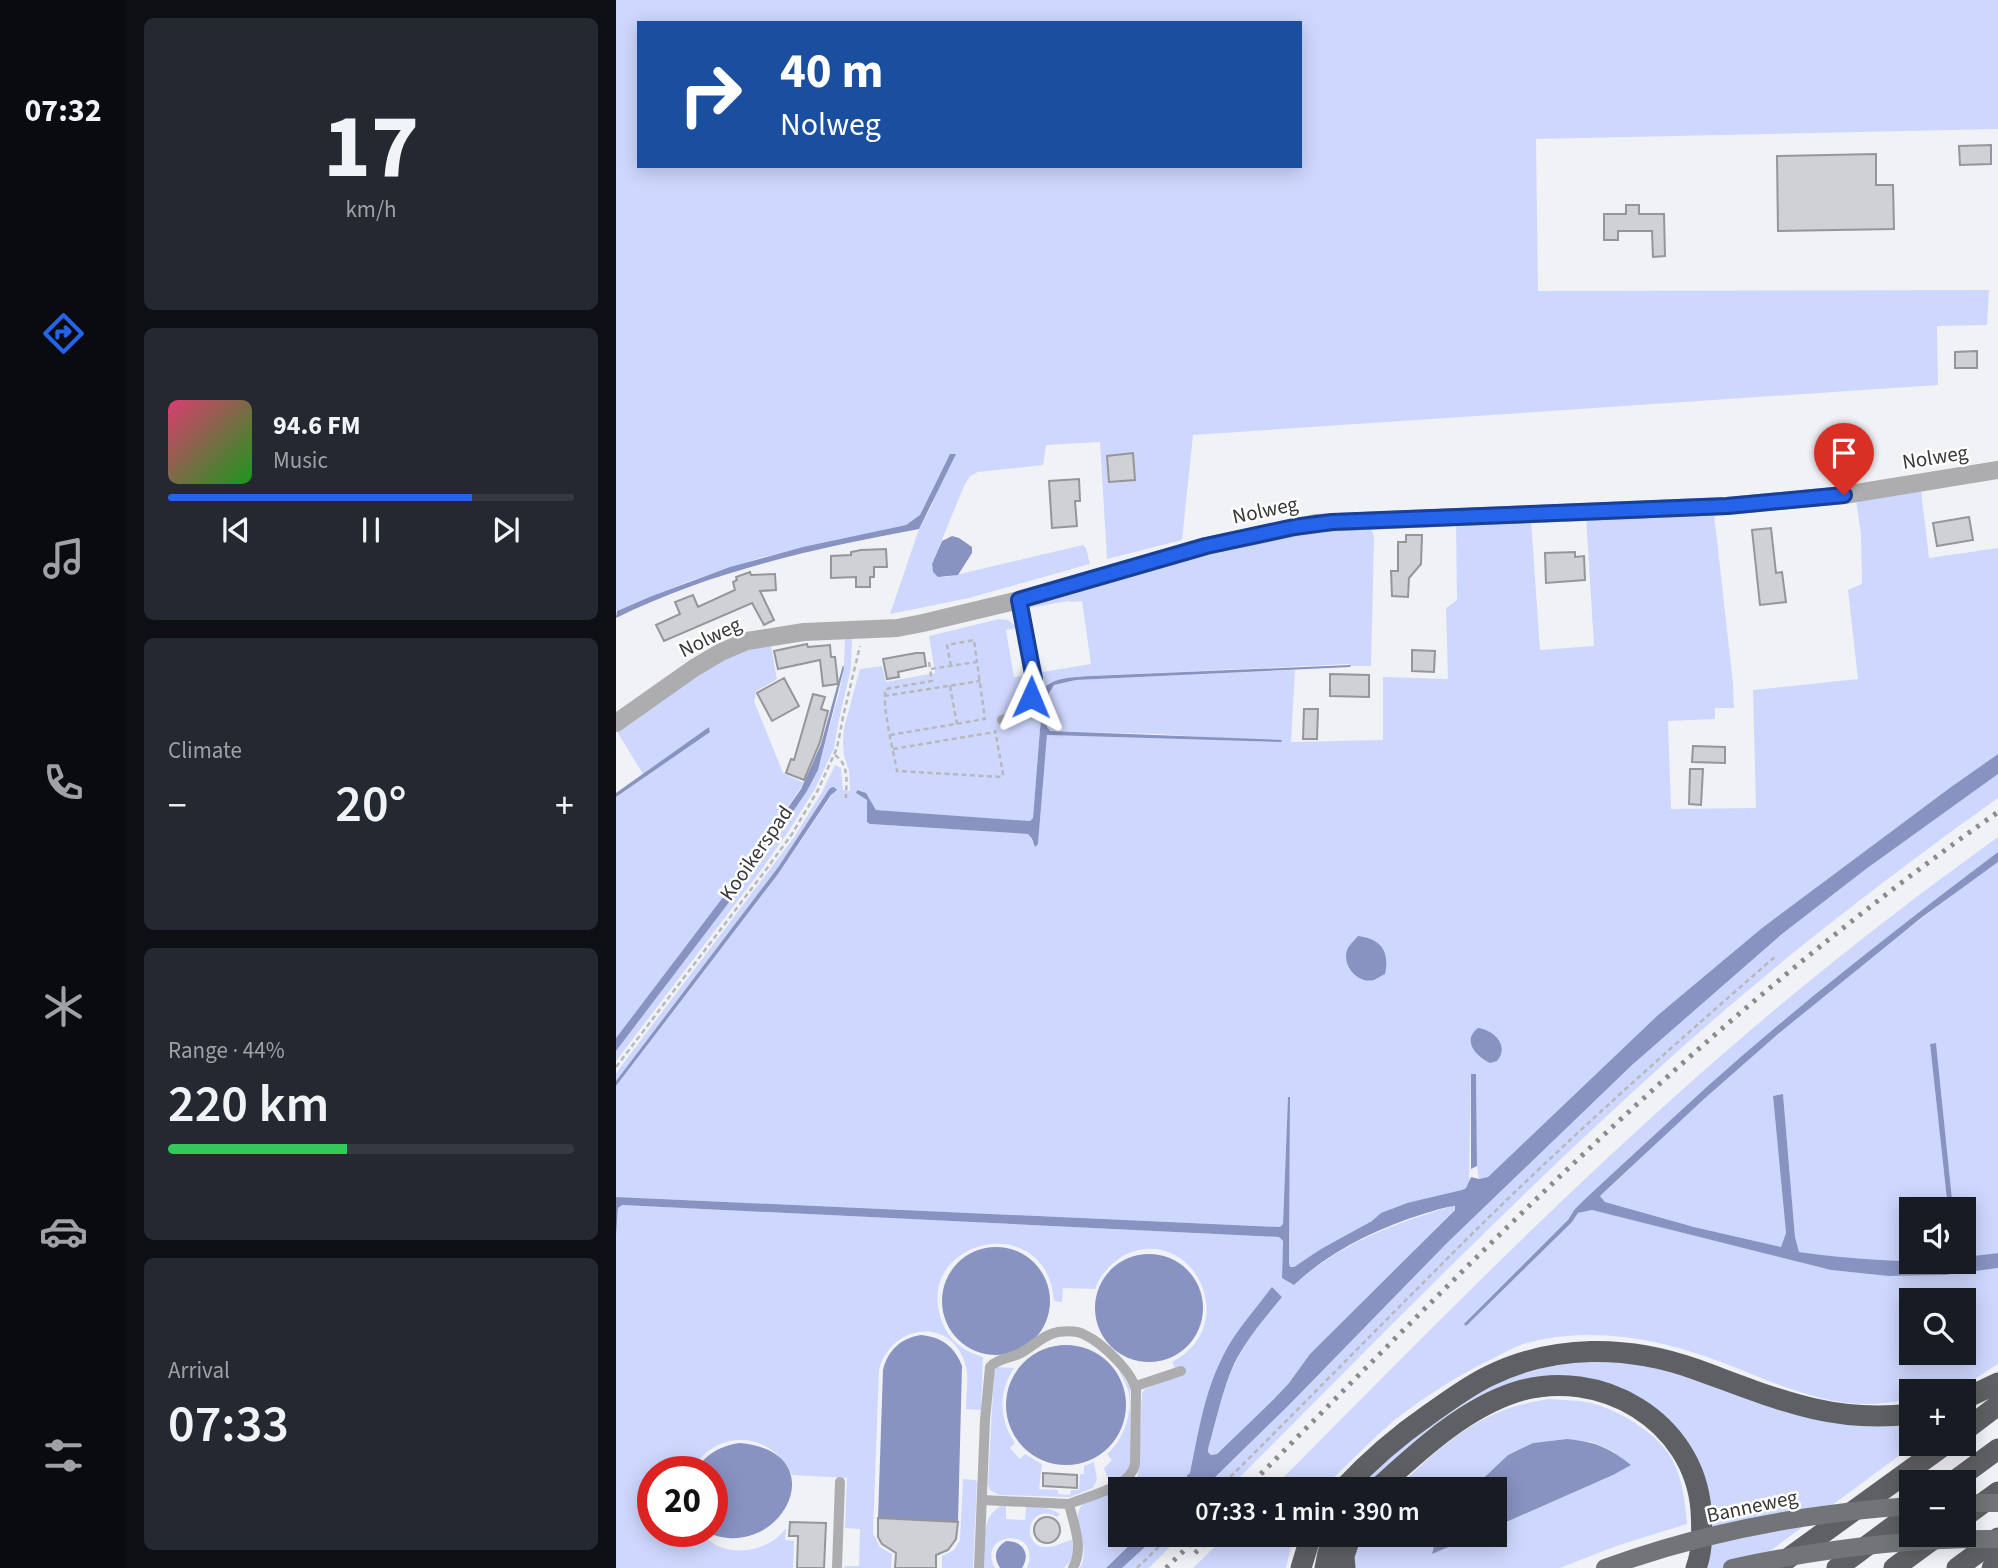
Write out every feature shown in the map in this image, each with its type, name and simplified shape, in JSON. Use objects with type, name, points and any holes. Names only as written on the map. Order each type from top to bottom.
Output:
[{"type":"highway","points":[[1356,1477],[1388,1446],[1465,1389],[1510,1366],[1558,1354],[1611,1351],[1636,1353],[1682,1365],[1825,1412],[1881,1417],[1899,1415]]},
{"type":"highway","points":[[1976,1393],[1998,1383]]},
{"type":"highway","points":[[1391,1477],[1438,1437],[1471,1414],[1517,1392],[1566,1386],[1609,1394],[1648,1414],[1683,1452],[1696,1481],[1700,1502],[1701,1544],[1696,1568]]},
{"type":"highway","points":[[1976,1422],[1998,1405]]},
{"type":"highway","points":[[1969,1470],[1998,1449]]},
{"type":"highway","points":[[1776,1568],[1930,1456]]},
{"type":"highway","points":[[1976,1508],[1998,1492]]},
{"type":"highway","points":[[1837,1568],[1899,1522]]},
{"type":"highway","points":[[1957,1568],[1998,1538]]},
{"type":"highway","points":[[1301,1568],[1307,1547]]},
{"type":"highway","points":[[1325,1568],[1330,1547]]},
{"type":"highway","points":[[1345,1568],[1344,1556],[1347,1547]]},
{"type":"highway","points":[[1894,1568],[1923,1547]]},
{"type":"highway","points":[[1992,1568],[1998,1561]]},
{"type":"main road","points":[[1976,1503],[1998,1503]]},
{"type":"main road","name":"Banneweg","points":[[1605,1568],[1660,1550],[1760,1525],[1821,1515],[1899,1507]]},
{"type":"main road","points":[[1731,1568],[1858,1546],[1998,1538]]},
{"type":"street","name":"Nolweg","points":[[616,723],[694,668],[747,641],[804,632],[897,628],[923,623],[1019,600],[1206,546],[1316,523],[1727,506],[1844,495],[1998,470]]},
{"type":"lane","points":[[1002,720],[1012,719],[1022,711],[1033,688],[1034,679],[1019,600]]},
{"type":"lane","points":[[979,1568],[982,1500],[988,1372],[992,1364],[1018,1355],[1050,1334],[1073,1332],[1085,1335],[1109,1353],[1136,1386],[1135,1464],[1132,1474],[1122,1483],[1069,1504],[982,1500]]},
{"type":"lane","points":[[1136,1386],[1181,1371]]},
{"type":"lane","points":[[838,1568],[840,1482]]},
{"type":"lane","points":[[1069,1504],[1079,1546],[1073,1568]]},
{"type":"path","name":"Kooikerspad","points":[[616,1067],[792,834],[818,790],[835,755],[864,630]]},
{"type":"path","points":[[890,735],[985,719],[974,640],[947,645],[951,666]]},
{"type":"path","points":[[929,662],[932,681],[886,689],[884,696],[897,771],[1002,777],[995,732],[997,724],[1002,720]]},
{"type":"path","points":[[930,669],[977,662]]},
{"type":"path","points":[[884,696],[980,681]]},
{"type":"path","points":[[950,685],[957,724]]},
{"type":"path","points":[[893,749],[995,732]]},
{"type":"path","points":[[835,755],[845,765],[846,798]]},
{"type":"path","points":[[1230,1477],[1483,1223],[1675,1042],[1777,955]]},
{"type":"path","points":[[1137,1568],[1159,1547]]},
{"type":"shaded area","points":[[616,0],[1998,0],[1998,129],[1536,139],[1538,291],[1989,290],[1987,325],[1937,326],[1938,385],[1193,435],[1182,540],[1107,559],[1100,442],[1046,445],[1043,465],[978,472],[970,476],[932,564],[933,572],[938,577],[947,577],[1083,545],[1090,564],[969,598],[890,614],[919,529],[932,505],[950,454],[920,515],[906,525],[763,557],[690,581],[616,611]]},
{"type":"shaded area","points":[[950,454],[956,454],[919,529],[803,553],[726,574],[652,601],[616,618],[617,611],[730,567],[803,547],[906,525],[920,515]]},
{"type":"shaded area","points":[[1921,490],[1929,558],[1998,548],[1998,754],[1762,928],[1658,1015],[1488,1177],[1479,1179],[1476,1075],[1471,1074],[1469,1182],[1466,1188],[1395,1207],[1293,1267],[1290,1267],[1289,1263],[1290,1097],[1283,1224],[1280,1227],[616,1197],[616,1086],[778,874],[834,792],[830,789],[779,866],[616,1081],[616,1073],[795,836],[835,765],[841,768],[843,790],[850,791],[849,771],[844,756],[844,728],[860,669],[882,666],[886,682],[935,673],[929,636],[999,619],[1008,620],[1018,628],[1006,630],[1014,677],[1030,675],[1016,720],[1037,673],[1091,664],[1082,601],[1028,608],[1027,604],[1080,587],[1284,534],[1368,526],[1374,540],[1371,666],[1349,664],[1072,677],[1048,683],[1040,729],[1033,818],[1030,821],[876,810],[861,791],[856,790],[856,793],[867,800],[870,824],[1028,834],[1033,842],[1038,844],[1047,735],[1281,742],[1158,734],[1050,731],[1047,727],[1049,693],[1054,685],[1076,680],[1295,670],[1291,742],[1383,740],[1383,677],[1448,679],[1446,608],[1457,600],[1456,523],[1531,520],[1540,650],[1594,646],[1586,516],[1714,514],[1734,708],[1715,708],[1715,719],[1668,721],[1671,809],[1756,808],[1753,690],[1858,679],[1848,590],[1862,584],[1861,534],[1856,500]]},
{"type":"shaded area","points":[[952,536],[972,547],[972,553],[958,575],[938,577],[933,572],[932,564],[942,541]]},
{"type":"shaded area","points":[[852,637],[851,668],[834,748],[815,789],[762,869],[616,1061],[616,1051],[749,876],[807,791],[818,770],[844,665],[845,639],[818,640]]},
{"type":"shaded area","points":[[770,641],[777,679],[755,692],[754,701],[783,773],[804,783],[752,859],[616,1038],[616,797],[711,730],[708,728],[643,774],[616,730],[706,667]]},
{"type":"shaded area","points":[[843,665],[818,770],[807,791],[749,876],[616,1051],[616,1038],[752,859],[801,789],[821,744]]},
{"type":"shaded area","points":[[1351,665],[1076,680],[1054,685],[1049,693],[1047,727],[1050,731],[1282,740],[1047,735],[1038,844],[1035,847],[1028,834],[870,824],[867,822],[867,800],[856,793],[857,790],[866,793],[876,810],[1030,821],[1033,818],[1046,686],[1050,683],[1091,676]]},
{"type":"shaded area","points":[[709,727],[710,732],[616,797],[616,793]]},
{"type":"shaded area","points":[[1998,754],[1998,774],[1866,869],[1782,934],[1632,1065],[1447,1243],[1215,1477],[1187,1477],[1190,1473],[1202,1414],[1222,1358],[1232,1339],[1272,1287],[1282,1297],[1250,1338],[1234,1364],[1208,1449],[1211,1455],[1217,1454],[1274,1399],[1310,1354],[1455,1210],[1455,1206],[1423,1214],[1371,1234],[1338,1252],[1294,1285],[1282,1278],[1283,1241],[1279,1237],[622,1205],[618,1208],[616,1236],[616,1197],[1280,1227],[1283,1224],[1290,1097],[1289,1263],[1290,1267],[1294,1267],[1381,1213],[1407,1203],[1462,1190],[1466,1188],[1471,1177],[1488,1177],[1658,1015],[1762,928]]},
{"type":"shaded area","points":[[1998,774],[1998,798],[1839,916],[1724,1010],[1569,1151],[1240,1477],[1215,1477],[1447,1243],[1632,1065],[1782,934],[1866,869]]},
{"type":"shaded area","points":[[830,788],[837,790],[778,874],[616,1086],[616,1081],[779,866]]},
{"type":"shaded area","points":[[1998,837],[1998,852],[1780,1024],[1694,1098],[1584,1200],[1568,1220],[1572,1222],[1578,1213],[1592,1210],[1831,1270],[1888,1276],[1976,1274],[1976,1271],[1998,1268],[1998,1364],[1975,1379],[1899,1379],[1899,1401],[1845,1403],[1809,1395],[1673,1346],[1598,1335],[1548,1338],[1510,1350],[1426,1397],[1391,1423],[1334,1477],[1284,1477],[1590,1174],[1736,1042],[1884,922]]},
{"type":"shaded area","points":[[1998,852],[1998,862],[1921,918],[1778,1034],[1600,1196],[1605,1202],[1694,1227],[1781,1247],[1786,1233],[1773,1096],[1783,1094],[1795,1237],[1799,1252],[1899,1261],[1899,1274],[1953,1274],[1888,1276],[1831,1270],[1592,1210],[1578,1213],[1466,1326],[1464,1324],[1568,1220],[1584,1200],[1710,1084],[1852,965]]},
{"type":"shaded area","points":[[1998,862],[1998,1253],[1976,1256],[1976,1197],[1952,1197],[1936,1043],[1930,1044],[1947,1197],[1899,1197],[1899,1261],[1852,1259],[1799,1252],[1795,1237],[1783,1094],[1773,1096],[1786,1233],[1781,1247],[1694,1227],[1605,1202],[1600,1196],[1776,1036],[1848,976]]},
{"type":"shaded area","points":[[1358,936],[1378,943],[1385,953],[1385,974],[1374,980],[1362,979],[1349,968],[1347,950]]},
{"type":"shaded area","points":[[1478,1028],[1490,1032],[1501,1044],[1501,1055],[1497,1061],[1490,1063],[1480,1057],[1473,1048],[1471,1038]]},
{"type":"shaded area","points":[[1936,1043],[1952,1197],[1947,1197],[1930,1044]]},
{"type":"shaded area","points":[[1471,1074],[1476,1074],[1477,1166],[1471,1169]]},
{"type":"shaded area","points":[[622,1205],[1279,1237],[1283,1241],[1282,1275],[1294,1285],[1330,1258],[1369,1236],[1431,1213],[1453,1206],[1456,1208],[1310,1354],[1274,1399],[1217,1454],[1211,1455],[1207,1452],[1234,1365],[1250,1338],[1282,1297],[1272,1288],[1232,1340],[1222,1358],[1202,1414],[1190,1473],[1187,1477],[1137,1477],[1142,1393],[1145,1389],[1185,1374],[1182,1366],[1175,1368],[1172,1362],[1194,1345],[1205,1324],[1206,1303],[1200,1282],[1187,1264],[1169,1252],[1147,1249],[1123,1256],[1110,1266],[1095,1289],[1063,1288],[1062,1302],[1054,1301],[1046,1272],[1030,1253],[1008,1245],[985,1245],[963,1254],[946,1269],[938,1291],[941,1319],[952,1339],[963,1348],[983,1357],[981,1410],[966,1409],[966,1366],[956,1346],[933,1332],[906,1336],[885,1355],[879,1370],[873,1533],[880,1547],[892,1554],[891,1568],[844,1568],[859,1566],[860,1529],[845,1528],[847,1478],[792,1475],[783,1460],[771,1449],[743,1440],[728,1442],[704,1456],[637,1456],[637,1547],[754,1549],[772,1541],[786,1528],[785,1540],[794,1541],[793,1568],[616,1568],[618,1208]]},
{"type":"shaded area","points":[[996,1247],[1017,1251],[1034,1263],[1046,1280],[1050,1301],[1046,1322],[1034,1339],[1017,1351],[996,1355],[975,1351],[958,1339],[946,1322],[942,1301],[946,1280],[958,1263],[975,1251]]},
{"type":"shaded area","points":[[1998,1253],[1998,1268],[1976,1271],[1976,1256]]},
{"type":"shaded area","points":[[1149,1254],[1170,1258],[1187,1270],[1199,1287],[1203,1308],[1199,1329],[1187,1346],[1170,1358],[1149,1362],[1128,1358],[1111,1346],[1099,1329],[1095,1308],[1099,1287],[1111,1270],[1128,1258]]},
{"type":"shaded area","points":[[921,1335],[947,1344],[956,1353],[962,1366],[958,1522],[878,1518],[883,1370],[896,1346]]},
{"type":"shaded area","points":[[1066,1345],[1089,1349],[1109,1362],[1122,1382],[1126,1405],[1122,1428],[1109,1448],[1089,1461],[1066,1465],[1043,1461],[1023,1448],[1010,1428],[1006,1405],[1010,1382],[1023,1362],[1043,1349]]},
{"type":"shaded area","points":[[1604,1357],[1899,1418],[1899,1456],[1747,1568],[1705,1568],[1708,1543],[1661,1417],[1546,1380],[1378,1477],[1363,1477],[1420,1426],[1509,1374]]},
{"type":"shaded area","points":[[1117,1366],[1130,1387],[1131,1462],[1128,1470],[1120,1477],[1108,1479],[1104,1468],[1112,1460],[1107,1454],[1123,1432],[1129,1414],[1127,1387]]},
{"type":"shaded area","points":[[997,1367],[1014,1368],[1005,1387],[1003,1415],[1015,1443],[1010,1448],[1020,1459],[1025,1454],[1042,1464],[1039,1489],[1058,1490],[1058,1494],[1070,1495],[1071,1490],[1079,1490],[1080,1474],[1084,1474],[1084,1466],[1094,1462],[1097,1479],[1093,1488],[1070,1497],[999,1495],[990,1490],[988,1485],[994,1372]]},
{"type":"shaded area","points":[[1548,1399],[1586,1402],[1636,1423],[1658,1441],[1673,1461],[1679,1476],[1687,1524],[1616,1546],[1560,1568],[1352,1568],[1356,1547],[1434,1547],[1433,1553],[1447,1547],[1507,1547],[1507,1522],[1613,1475],[1615,1452],[1592,1442],[1567,1439],[1533,1443],[1508,1455],[1485,1477],[1409,1477],[1466,1429],[1516,1406]]},
{"type":"shaded area","points":[[1567,1439],[1586,1442],[1601,1446],[1631,1465],[1507,1522],[1507,1477],[1485,1477],[1508,1455],[1533,1443]]},
{"type":"shaded area","points":[[740,1443],[770,1451],[787,1466],[792,1485],[787,1504],[774,1522],[755,1534],[728,1537],[728,1456],[708,1456],[726,1446]]},
{"type":"shaded area","points":[[963,1479],[977,1482],[973,1568],[942,1568],[942,1556],[954,1550],[960,1540]]},
{"type":"shaded area","points":[[1108,1493],[1108,1547],[1128,1547],[1106,1568],[1080,1568],[1084,1551],[1078,1514],[1080,1508],[1090,1500]]},
{"type":"shaded area","points":[[1006,1505],[1006,1519],[1025,1520],[1026,1506],[1048,1509],[1060,1514],[1057,1517],[1040,1515],[1034,1519],[1030,1532],[1037,1544],[1045,1547],[1072,1540],[1072,1556],[1067,1565],[1064,1568],[1027,1568],[1029,1554],[1026,1545],[1010,1538],[994,1547],[991,1556],[995,1568],[984,1568],[987,1524],[995,1510]]},
{"type":"shaded area","points":[[1006,1541],[1017,1543],[1024,1549],[1026,1558],[1022,1568],[1000,1568],[996,1553]]},
{"type":"shaded area","points":[[1128,1547],[1145,1547],[1122,1568],[1106,1568]]},
{"type":"shaded area","points":[[1145,1547],[1170,1547],[1149,1568],[1122,1568]]},
{"type":"shaded area","points":[[1215,1547],[1291,1547],[1286,1568],[1193,1568]]},
{"type":"shaded area","points":[[1434,1547],[1448,1547],[1432,1554]]},
{"type":"building","points":[[1991,145],[1991,164],[1960,165],[1959,146]]},
{"type":"building","points":[[1876,154],[1876,185],[1893,185],[1894,229],[1778,231],[1777,156]]},
{"type":"building","points":[[1626,205],[1639,205],[1639,214],[1664,214],[1665,256],[1653,257],[1652,231],[1618,231],[1618,240],[1604,240],[1604,214],[1626,214]]},
{"type":"building","points":[[1977,351],[1977,368],[1955,368],[1955,352]]},
{"type":"building","points":[[1133,453],[1135,480],[1109,482],[1107,456]]},
{"type":"building","points":[[1079,479],[1080,501],[1075,501],[1077,526],[1052,528],[1049,481]]},
{"type":"building","points":[[1969,517],[1973,540],[1937,546],[1933,523]]},
{"type":"building","points":[[1771,528],[1776,573],[1782,572],[1786,602],[1760,605],[1752,530]]},
{"type":"building","points":[[1406,535],[1422,535],[1421,564],[1409,578],[1408,597],[1392,596],[1391,571],[1398,571],[1398,542],[1406,542]]},
{"type":"building","points":[[886,549],[887,567],[874,567],[870,587],[856,587],[856,577],[831,578],[831,556],[851,555],[851,552],[861,550]]},
{"type":"building","points":[[1575,552],[1575,557],[1584,556],[1585,580],[1546,583],[1545,553]]},
{"type":"building","points":[[750,572],[751,575],[775,574],[776,590],[760,591],[774,620],[764,625],[752,603],[664,641],[656,625],[680,614],[675,602],[693,595],[698,607],[735,590],[733,582],[737,580],[736,577]]},
{"type":"building","points":[[807,644],[808,647],[830,645],[831,657],[835,657],[838,684],[823,686],[820,660],[778,669],[774,651]]},
{"type":"building","points":[[1412,650],[1435,651],[1434,672],[1412,671]]},
{"type":"building","points":[[924,653],[926,666],[898,672],[899,677],[887,679],[883,659]]},
{"type":"building","points":[[1330,674],[1369,675],[1369,697],[1330,696]]},
{"type":"building","points":[[784,678],[799,706],[772,721],[757,693]]},
{"type":"building","points":[[813,694],[825,697],[821,709],[828,711],[820,742],[804,780],[786,773],[791,759],[794,760]]},
{"type":"building","points":[[1304,709],[1318,709],[1317,739],[1303,739]]},
{"type":"building","points":[[1693,746],[1725,747],[1725,763],[1692,762]]},
{"type":"building","points":[[1690,769],[1703,769],[1701,805],[1689,804]]},
{"type":"building","points":[[1043,1473],[1077,1475],[1077,1488],[1043,1486]]},
{"type":"building","points":[[1047,1517],[1056,1521],[1060,1530],[1056,1539],[1047,1543],[1038,1539],[1034,1530],[1038,1521]]},
{"type":"building","points":[[878,1518],[958,1522],[956,1539],[948,1550],[936,1555],[936,1568],[895,1568],[896,1553],[882,1544],[878,1537]]},
{"type":"building","points":[[790,1522],[826,1523],[824,1568],[797,1568],[798,1536],[789,1536]]},
{"type":"railway","points":[[1258,1477],[1512,1223],[1676,1069],[1834,936],[1998,812]]},
{"type":"railway","points":[[1166,1568],[1188,1547]]},
{"type":"railway","points":[[1195,1553],[1201,1547]]},
{"type":"route","points":[[1031,697],[1034,679],[1019,600],[1206,546],[1316,523],[1727,506],[1844,495]]}]
